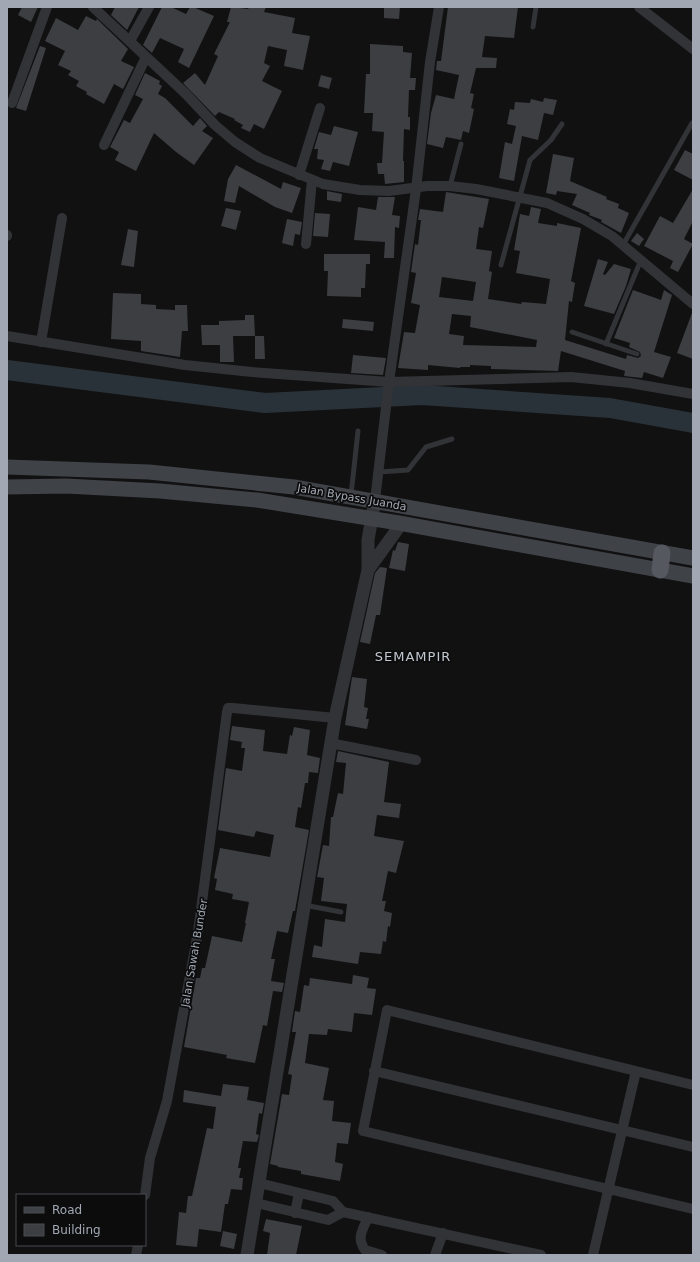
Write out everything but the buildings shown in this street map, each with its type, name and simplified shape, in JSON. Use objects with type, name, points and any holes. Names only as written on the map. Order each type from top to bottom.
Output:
[{"type":"highway","points":[[660,570],[662,553]]},
{"type":"main road","name":"Jalan Bypass Juanda","points":[[7,468],[149,472],[286,486],[375,500],[693,558]]},
{"type":"main road","points":[[92,470],[90,480],[93,488]]},
{"type":"main road","name":"Jalan Bypass Juanda","points":[[7,487],[66,486],[160,491],[257,500],[693,576]]},
{"type":"street","points":[[12,103],[47,7]]},
{"type":"street","points":[[93,7],[235,142],[260,158],[312,180],[360,190],[389,191],[416,189],[427,186],[450,186],[476,189],[546,203],[583,219],[612,236],[693,304]]},
{"type":"street","points":[[130,41],[149,7]]},
{"type":"street","points":[[247,1255],[330,743],[368,570],[371,519],[380,472],[388,385],[416,189],[430,62],[439,7]]},
{"type":"street","points":[[639,7],[693,49]]},
{"type":"street","points":[[104,145],[146,57]]},
{"type":"street","points":[[300,175],[320,108]]},
{"type":"street","points":[[306,244],[312,180]]},
{"type":"street","points":[[41,342],[62,218]]},
{"type":"street","points":[[7,336],[185,365],[388,385],[571,377],[630,383],[693,394]]},
{"type":"street","points":[[368,570],[401,524]]},
{"type":"street","name":"Jalan Sawah Bunder","points":[[145,1194],[150,1158],[167,1101],[200,925],[216,790],[228,708],[335,718]]},
{"type":"street","points":[[330,743],[416,760]]},
{"type":"street","points":[[693,1085],[387,1010],[363,1130],[693,1208]]},
{"type":"street","points":[[374,1071],[622,1131],[693,1146]]},
{"type":"street","points":[[593,1255],[636,1071]]},
{"type":"street","points":[[259,1183],[333,1201],[342,1212],[541,1255]]},
{"type":"street","points":[[295,1213],[299,1193]]},
{"type":"street","points":[[256,1203],[328,1220],[342,1212]]},
{"type":"street","points":[[368,1217],[359,1238],[361,1245],[365,1250],[382,1255]]},
{"type":"street","points":[[435,1255],[443,1233]]},
{"type":"lane","points":[[533,27],[536,7]]},
{"type":"lane","points":[[623,245],[692,123]]},
{"type":"lane","points":[[501,265],[530,160],[551,140],[562,124]]},
{"type":"lane","points":[[450,186],[461,144]]},
{"type":"lane","points":[[606,344],[641,260]]},
{"type":"lane","points":[[572,332],[637,354]]},
{"type":"lane","points":[[351,497],[358,430]]},
{"type":"lane","points":[[380,472],[408,470],[426,447],[452,439]]},
{"type":"lane","points":[[303,904],[341,912]]},
{"type":"waterway","points":[[7,370],[265,403],[422,395],[610,408],[693,423]]},
{"type":"district","name":"SEMAMPIR","points":[[413,656]]}]
